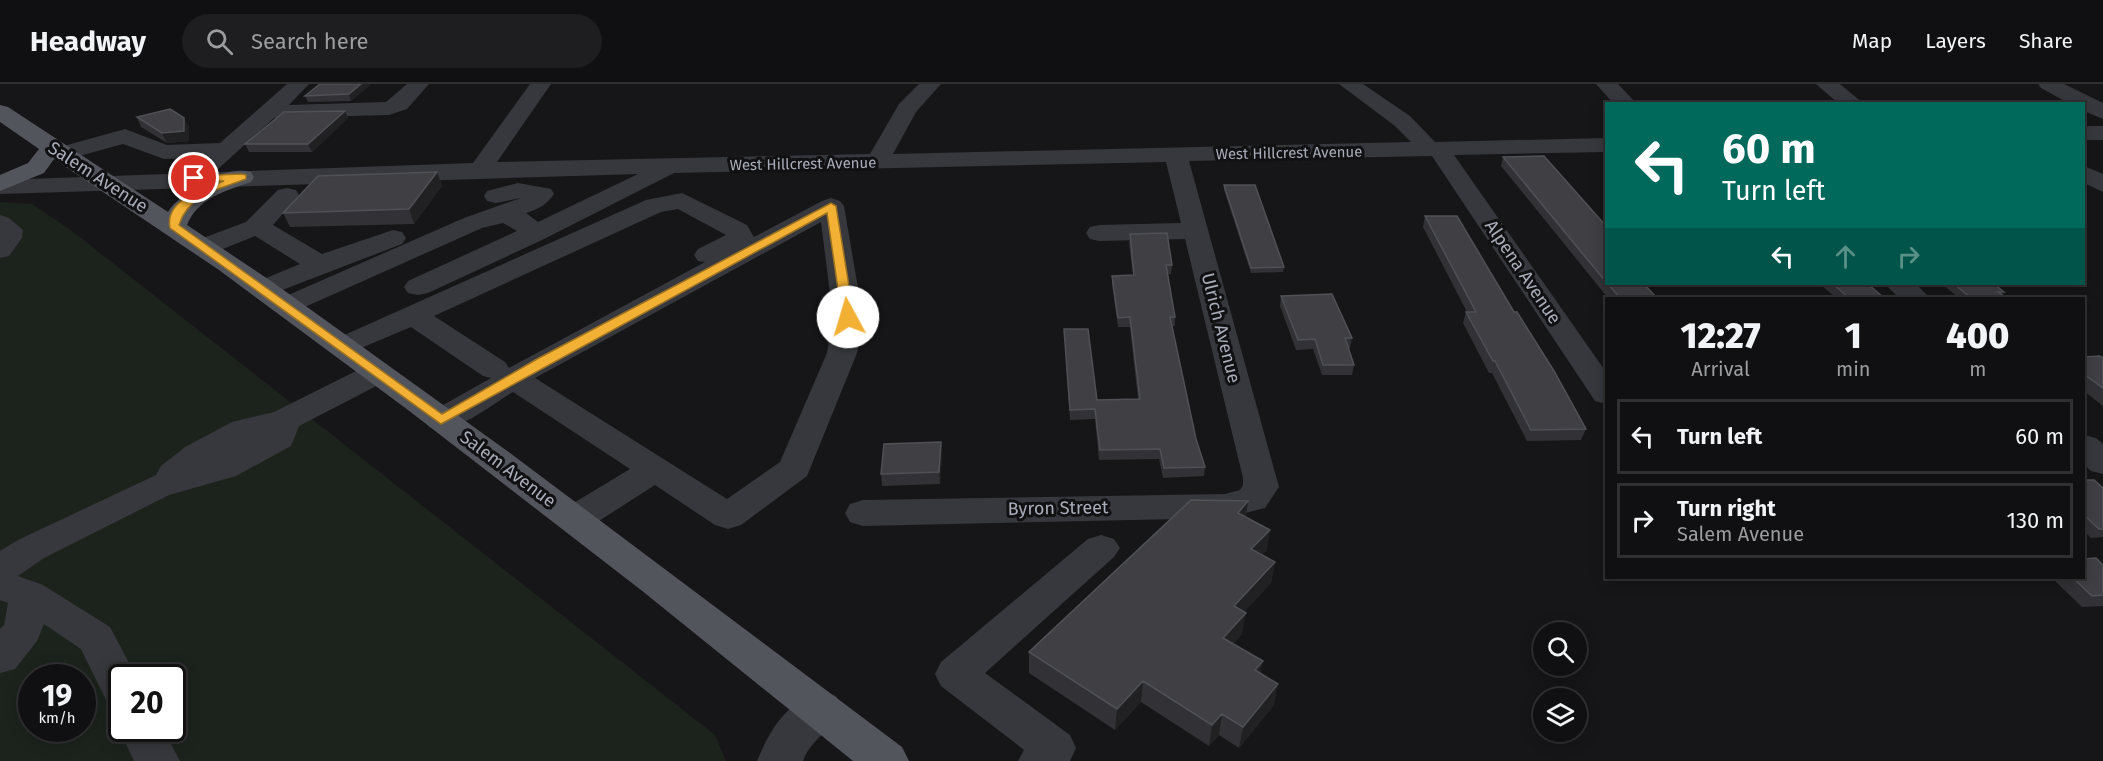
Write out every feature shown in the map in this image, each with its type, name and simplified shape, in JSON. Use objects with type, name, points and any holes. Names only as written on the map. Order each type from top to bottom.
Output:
[{"type":"main road","name":"Salem Avenue","points":[[0,112],[56,151],[174,226],[332,339],[575,519],[886,761]]},
{"type":"main road","points":[[0,185],[30,172],[56,151]]},
{"type":"main road","points":[[174,226],[178,213],[185,203],[197,194],[242,177]]},
{"type":"street","points":[[194,178],[299,84]]},
{"type":"street","points":[[268,112],[347,112],[389,108],[407,98],[419,84]]},
{"type":"street","points":[[480,170],[541,84]]},
{"type":"street","points":[[877,162],[907,109],[931,84]]},
{"type":"street","name":"Alpena Avenue","points":[[1349,84],[1401,118],[1434,150],[1605,393]]},
{"type":"street","points":[[1606,84],[1625,102]]},
{"type":"street","points":[[1826,84],[1851,102]]},
{"type":"street","points":[[2048,84],[2083,102]]},
{"type":"street","points":[[2085,103],[2103,112]]},
{"type":"street","points":[[2085,133],[2103,133]]},
{"type":"street","points":[[56,151],[125,135],[164,152],[226,150]]},
{"type":"street","name":"West Hillcrest Avenue","points":[[0,185],[111,184],[194,178],[480,170],[1605,145]]},
{"type":"street","name":"Ulrich Avenue","points":[[1176,155],[1260,478],[1261,487],[1252,499]]},
{"type":"street","points":[[332,339],[413,315],[655,205],[682,201],[738,173],[747,165]]},
{"type":"street","points":[[332,339],[531,235],[673,166]]},
{"type":"street","points":[[2085,173],[2103,184]]},
{"type":"street","points":[[275,298],[321,265],[500,195],[518,190],[542,194],[565,192],[616,194]]},
{"type":"street","points":[[275,298],[498,215],[531,202],[542,194]]},
{"type":"street","points":[[204,247],[255,228],[287,195]]},
{"type":"street","points":[[432,413],[741,238],[738,231],[682,201]]},
{"type":"street","points":[[413,315],[503,374],[728,516],[795,468],[842,353],[848,317],[831,206],[503,374]]},
{"type":"street","points":[[498,215],[519,218],[530,228],[531,235]]},
{"type":"street","points":[[0,224],[10,230],[9,238],[0,250]]},
{"type":"street","points":[[255,228],[264,230],[321,265]]},
{"type":"street","points":[[1099,233],[1196,231]]},
{"type":"street","points":[[1900,285],[1915,297]]},
{"type":"street","points":[[0,568],[31,549],[157,487],[224,468],[279,438],[284,420],[377,373]]},
{"type":"street","points":[[2085,447],[2103,463]]},
{"type":"street","points":[[575,519],[655,469]]},
{"type":"street","name":"Byron Street","points":[[862,513],[1225,506],[1252,499]]},
{"type":"street","points":[[1055,757],[956,674],[1101,548]]},
{"type":"street","points":[[0,657],[23,630],[14,589]]},
{"type":"street","points":[[14,589],[96,639],[109,664]]},
{"type":"street","points":[[780,761],[790,736],[820,709]]},
{"type":"street","points":[[148,742],[157,761]]},
{"type":"shaded area","points":[[0,202],[32,204],[72,231],[715,735],[726,761],[0,761]]},
{"type":"building","points":[[320,84],[361,84],[349,94],[305,96]]},
{"type":"building","points":[[170,109],[184,118],[184,131],[162,133],[137,117]]},
{"type":"building","points":[[345,111],[308,144],[245,144],[284,112]]},
{"type":"building","points":[[1544,156],[1605,225],[1605,281],[1503,157]]},
{"type":"building","points":[[437,172],[409,209],[283,213],[318,176]]},
{"type":"building","points":[[1224,185],[1255,185],[1284,267],[1251,268]]},
{"type":"building","points":[[1425,216],[1457,216],[1514,312],[1517,312],[1554,371],[1586,429],[1531,430],[1466,312],[1476,312]]},
{"type":"building","points":[[1167,233],[1172,265],[1166,265],[1175,317],[1170,317],[1196,439],[1205,467],[1164,468],[1160,449],[1100,450],[1095,409],[1070,410],[1064,329],[1088,329],[1097,400],[1140,399],[1130,317],[1118,318],[1112,276],[1134,275],[1130,234]]},
{"type":"building","points":[[1609,285],[1645,285],[1656,297],[1619,297]]},
{"type":"building","points":[[1834,285],[1869,285],[1883,297],[1848,297]]},
{"type":"building","points":[[1955,285],[1995,285],[2004,292],[1998,292],[2006,297],[1970,297]]},
{"type":"building","points":[[1332,294],[1352,338],[1345,338],[1354,365],[1323,365],[1315,339],[1298,340],[1281,296]]},
{"type":"building","points":[[2100,356],[2103,358],[2103,388],[2085,375],[2085,357]]},
{"type":"building","points":[[941,442],[939,472],[881,474],[884,444]]},
{"type":"building","points":[[2085,480],[2094,480],[2103,488],[2103,529],[2099,529],[2085,516]]},
{"type":"building","points":[[1191,500],[1248,501],[1238,513],[1270,530],[1251,549],[1275,562],[1234,606],[1246,613],[1223,638],[1263,661],[1255,670],[1278,684],[1243,727],[1222,714],[1212,725],[1143,681],[1117,709],[1029,652]]},
{"type":"building","points":[[2096,558],[2103,565],[2103,595],[2092,596],[2074,579],[2085,579],[2085,559]]},
{"type":"route","points":[[194,178],[242,177],[197,194],[185,203],[178,213],[174,226],[264,289],[441,420],[542,362],[831,206],[848,317]]}]
